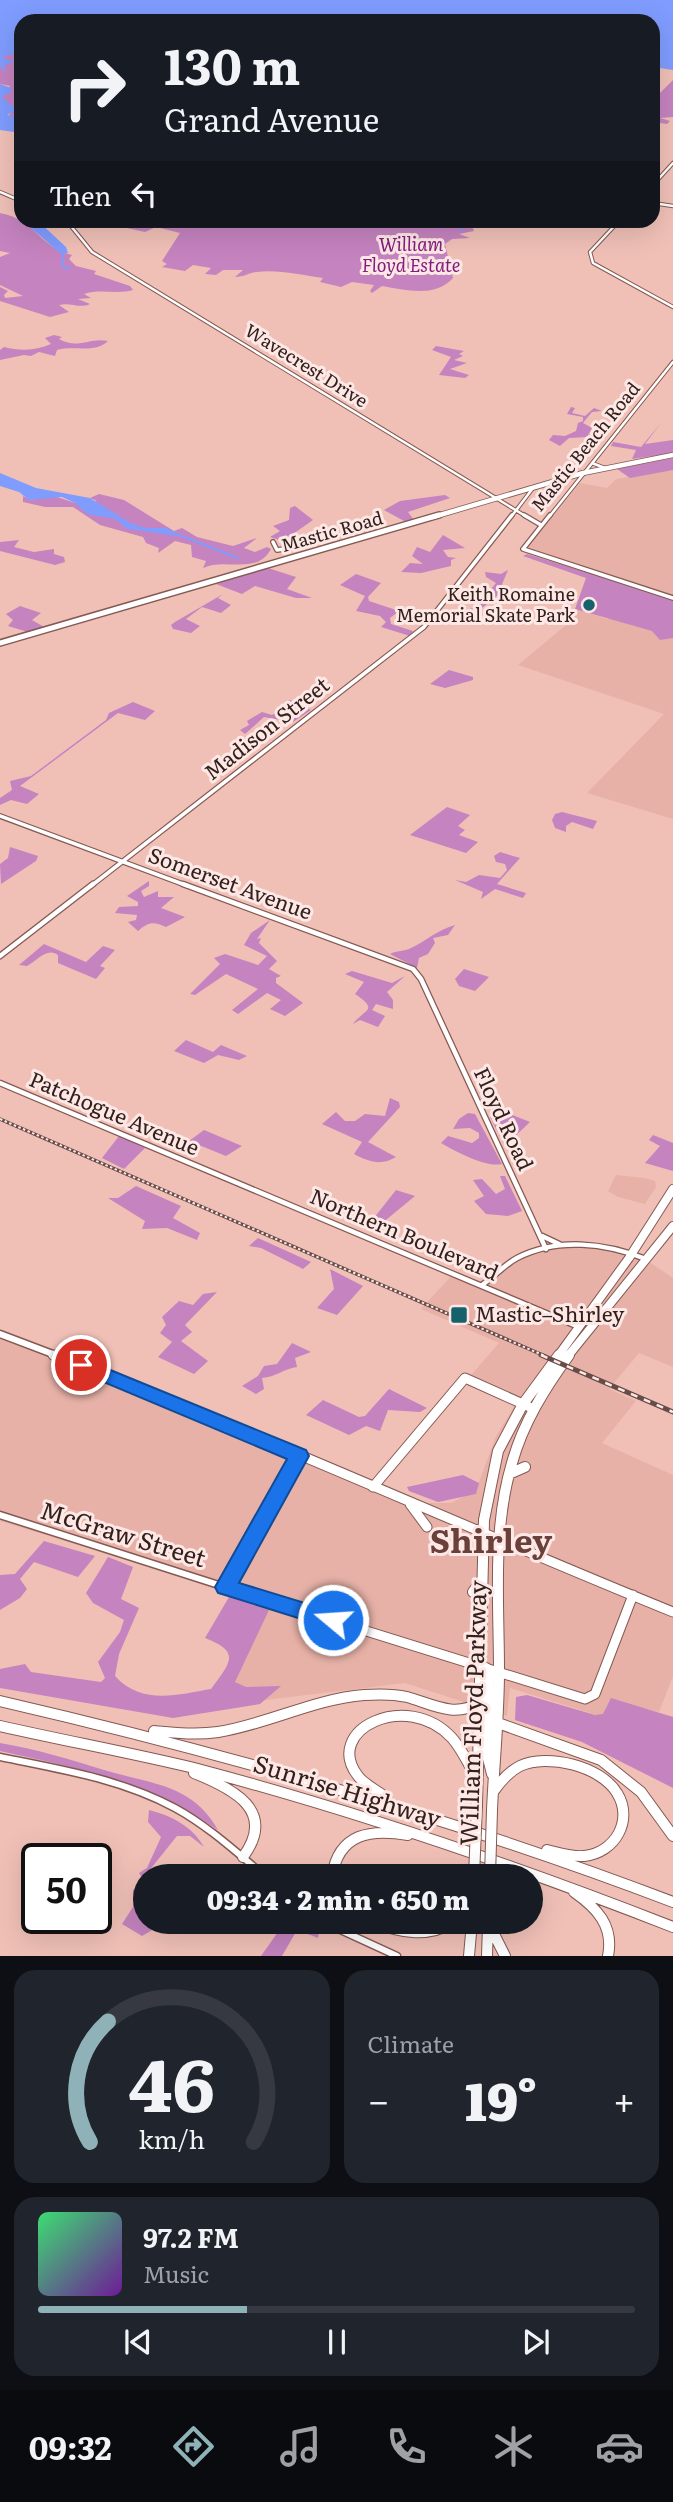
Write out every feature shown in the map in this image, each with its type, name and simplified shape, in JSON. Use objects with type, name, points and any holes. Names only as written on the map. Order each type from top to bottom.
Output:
[{"type":"highway","name":"William Floyd Parkway","points":[[475,1864],[479,1703],[483,1667],[483,1535],[494,1464],[505,1435],[523,1404],[632,1253],[673,1189]]},
{"type":"highway","name":"William Floyd Parkway","points":[[490,1864],[498,1723],[499,1542],[509,1474],[520,1439],[534,1409],[563,1364],[673,1226]]},
{"type":"highway","points":[[509,1474],[524,1467]]},
{"type":"highway","points":[[481,1610],[473,1597],[482,1581]]},
{"type":"highway","points":[[483,1667],[489,1676],[487,1754],[493,1781]]},
{"type":"highway","points":[[109,1725],[183,1735],[217,1734],[338,1698],[378,1694],[403,1696],[458,1712],[468,1710],[479,1703]]},
{"type":"highway","name":"Sunrise Highway","points":[[0,1700],[275,1767],[520,1844],[673,1902]]},
{"type":"highway","points":[[407,1807],[368,1786],[351,1764],[351,1747],[357,1733],[379,1717],[407,1714],[440,1727],[460,1746],[477,1780]]},
{"type":"highway","points":[[498,1723],[601,1760],[641,1792],[673,1836]]},
{"type":"highway","name":"Sunrise Highway","points":[[0,1726],[281,1792],[438,1841],[562,1884],[673,1927]]},
{"type":"highway","points":[[493,1793],[514,1767],[540,1760],[560,1762],[594,1773],[619,1794],[625,1813],[623,1827],[616,1840],[601,1851],[575,1856],[520,1844]]},
{"type":"highway","points":[[164,1763],[213,1780],[246,1802],[254,1817],[257,1833],[252,1847],[243,1857]]},
{"type":"highway","points":[[336,1864],[340,1851],[366,1833],[388,1831],[438,1841]]},
{"type":"highway","points":[[562,1884],[593,1906],[605,1921],[610,1940],[608,1956]]},
{"type":"highway","points":[[468,1954],[470,1934]]},
{"type":"highway","points":[[486,1956],[487,1934]]},
{"type":"highway","points":[[494,1934],[505,1956]]},
{"type":"main road","name":"Mastic Road","points":[[0,643],[583,473],[673,455]]},
{"type":"main road","points":[[0,1334],[89,1367],[499,1542],[673,1612]]},
{"type":"main road","points":[[373,1487],[465,1378],[534,1409]]},
{"type":"main road","points":[[225,1587],[299,1456]]},
{"type":"main road","points":[[409,1503],[427,1527]]},
{"type":"main road","name":"McGraw Street","points":[[225,1587],[582,1698],[590,1698],[595,1694],[633,1595]]},
{"type":"street","points":[[660,177],[673,163]]},
{"type":"street","name":"Wavecrest Drive","points":[[72,228],[92,252],[541,525]]},
{"type":"street","points":[[613,228],[589,255],[600,269],[673,307]]},
{"type":"street","name":"Mastic Beach Road","points":[[673,362],[525,545],[524,551],[673,598]]},
{"type":"street","points":[[592,463],[605,468]]},
{"type":"street","points":[[570,477],[578,480]]},
{"type":"street","name":"Madison Street","points":[[0,956],[424,627],[534,487]]},
{"type":"street","points":[[520,491],[525,497]]},
{"type":"street","points":[[507,504],[519,504]]},
{"type":"street","points":[[510,517],[527,517]]},
{"type":"street","points":[[273,542],[278,550],[291,548]]},
{"type":"street","name":"Somerset Avenue","points":[[0,816],[405,965],[420,977],[432,1003]]},
{"type":"street","name":"Floyd Road","points":[[432,1003],[546,1249]]},
{"type":"street","name":"Patchogue Avenue","points":[[0,1083],[216,1173]]},
{"type":"street","name":"Northern Boulevard","points":[[216,1173],[579,1327]]},
{"type":"street","points":[[539,1233],[550,1242],[594,1245],[647,1259]]},
{"type":"street","points":[[481,1285],[513,1261],[566,1245]]},
{"type":"street","name":"McGraw Street","points":[[0,1515],[225,1587]]},
{"type":"street","points":[[0,1757],[116,1783],[147,1794],[192,1818],[251,1864]]},
{"type":"street","points":[[346,1934],[397,1956]]},
{"type":"shaded area","points":[[673,470],[673,596],[524,551],[580,483],[607,488],[616,479]]},
{"type":"shaded area","points":[[575,609],[607,619],[673,616],[673,819],[587,793],[664,714],[518,665],[566,625]]},
{"type":"shaded area","points":[[616,1175],[655,1181],[656,1187],[645,1204],[618,1197],[608,1191]]},
{"type":"shaded area","points":[[587,1245],[642,1257],[673,1278],[673,1367],[639,1353],[609,1389],[636,1401],[602,1443],[673,1475],[673,1676],[659,1712],[610,1700],[606,1718],[510,1688],[507,1716],[405,1683],[218,1706],[269,1604],[0,1521],[0,1334],[373,1487],[427,1503],[451,1503],[476,1490],[496,1436],[520,1397],[471,1375],[499,1343],[421,1309],[454,1273],[482,1285],[513,1260],[546,1249]]},
{"type":"green space","points":[[14,52],[14,116],[8,116],[11,113],[1,98],[10,86],[0,84],[0,57]]},
{"type":"green space","points":[[673,80],[673,117],[660,118],[660,93]]},
{"type":"green space","points":[[660,118],[670,121],[667,124],[660,123]]},
{"type":"green space","points":[[0,213],[14,217],[14,228],[31,228],[52,246],[72,255],[69,259],[76,266],[96,271],[94,274],[130,286],[133,290],[84,294],[91,298],[78,299],[90,304],[59,305],[69,312],[50,317],[0,301],[0,287],[8,291],[4,295],[5,298],[23,296],[0,285],[0,257],[10,253],[0,251]]},
{"type":"green space","name":"William Floyd Estate","points":[[127,228],[154,228],[145,232]]},
{"type":"green space","name":"William Floyd Estate","points":[[160,228],[473,228],[474,231],[459,234],[470,238],[452,239],[445,244],[453,278],[446,284],[420,291],[382,286],[372,293],[370,291],[374,285],[352,282],[341,287],[320,282],[323,278],[290,273],[264,271],[235,277],[243,270],[223,270],[216,275],[205,274],[211,268],[193,265],[185,271],[162,267],[167,264],[162,261],[180,233]]},
{"type":"green space","points":[[54,335],[72,343],[108,341],[97,347],[57,350],[55,356],[39,352],[31,356],[0,360],[0,350],[4,347],[22,350],[40,348],[51,344],[45,338]]},
{"type":"green space","points":[[436,346],[464,351],[459,354],[463,356],[454,360],[467,363],[450,369],[469,375],[465,378],[439,375],[451,357],[432,350]]},
{"type":"green space","points":[[571,407],[575,408],[572,413],[585,416],[594,408],[602,411],[592,412],[583,423],[592,428],[587,437],[569,438],[560,446],[549,440],[553,435],[565,436],[576,431],[578,423],[583,421],[583,417],[567,414]]},
{"type":"green space","points":[[661,423],[645,444],[673,440],[673,453],[632,459],[636,450],[611,446],[613,442],[641,447]]},
{"type":"green space","points":[[673,458],[673,470],[630,478],[617,469]]},
{"type":"green space","points":[[99,494],[124,500],[174,531],[182,528],[197,537],[233,546],[257,538],[244,548],[255,552],[267,547],[271,549],[257,562],[203,568],[206,561],[192,557],[191,545],[175,541],[158,553],[159,548],[146,543],[143,537],[100,525],[73,507],[45,507],[23,502],[23,496],[30,500],[54,496],[75,503],[97,501],[90,498]]},
{"type":"green space","points":[[445,495],[450,498],[408,512],[414,520],[404,521],[384,510],[400,501]]},
{"type":"green space","points":[[295,506],[313,520],[283,541],[270,537],[280,531],[273,526],[289,520],[290,508]]},
{"type":"green space","points":[[443,535],[465,548],[443,550],[448,557],[456,558],[451,560],[451,566],[421,573],[401,572],[410,563],[423,564],[412,556],[417,547],[430,552]]},
{"type":"green space","points":[[19,540],[14,547],[34,552],[54,549],[54,554],[64,557],[65,562],[55,565],[0,551],[0,542]]},
{"type":"green space","points":[[527,554],[673,599],[673,638],[660,640],[652,631],[575,609],[586,578],[523,556]]},
{"type":"green space","points":[[268,568],[296,577],[287,589],[312,598],[296,598],[255,586],[242,594],[216,584]]},
{"type":"green space","points":[[508,570],[497,596],[478,611],[469,609],[475,608],[486,598],[456,592],[459,590],[486,595],[496,583],[486,577],[485,572],[501,574]]},
{"type":"green space","points":[[356,574],[381,583],[368,597],[369,601],[396,610],[412,609],[399,611],[390,618],[391,624],[413,631],[410,636],[381,627],[386,622],[380,616],[356,611],[365,596],[340,585]]},
{"type":"green space","points":[[223,594],[218,598],[231,605],[221,613],[202,607],[186,619],[200,626],[191,633],[173,629],[171,625],[175,622]]},
{"type":"green space","points":[[20,606],[41,613],[32,620],[46,628],[31,633],[8,626],[13,620],[6,614]]},
{"type":"green space","points":[[449,670],[473,677],[473,680],[445,688],[430,684]]},
{"type":"green space","points":[[290,700],[311,710],[293,722],[264,717],[245,734],[240,730],[249,725],[247,721],[262,712],[272,715],[286,707],[285,701]]},
{"type":"green space","points":[[133,702],[155,711],[145,720],[118,713],[20,786],[39,794],[27,804],[11,800],[0,805],[0,798],[12,790],[10,781],[31,776],[106,720],[109,713]]},
{"type":"green space","points":[[447,807],[470,815],[458,826],[465,830],[459,835],[478,842],[466,853],[410,835]]},
{"type":"green space","points":[[562,812],[597,821],[593,829],[572,822],[566,826],[566,832],[555,828],[552,820],[555,814]]},
{"type":"green space","points":[[10,847],[38,856],[36,861],[1,884],[0,864],[8,858]]},
{"type":"green space","points":[[500,852],[520,858],[497,884],[526,893],[523,898],[495,889],[481,899],[483,892],[455,880],[466,882],[479,875],[500,878],[507,870],[505,864],[496,862],[494,856]]},
{"type":"green space","points":[[149,881],[149,886],[141,891],[144,897],[158,891],[158,897],[174,897],[161,908],[185,917],[166,927],[151,923],[138,931],[128,922],[136,920],[137,915],[115,913],[119,907],[138,906],[138,902],[127,896]]},
{"type":"green space","points":[[270,920],[257,939],[261,938],[259,943],[277,961],[269,969],[281,976],[276,978],[276,983],[303,1003],[285,1016],[270,1009],[281,1000],[267,993],[238,1014],[232,1010],[258,989],[226,974],[195,995],[190,994],[220,964],[214,958],[225,954],[258,965],[267,956],[244,945],[251,933]]},
{"type":"green space","points":[[455,925],[448,935],[433,938],[435,943],[428,954],[419,958],[417,968],[390,954],[408,949]]},
{"type":"green space","points":[[44,944],[86,962],[103,946],[115,950],[100,966],[105,968],[96,979],[58,963],[58,955],[50,952],[27,966],[19,965]]},
{"type":"green space","points":[[464,969],[489,977],[475,991],[459,986],[455,979]]},
{"type":"green space","points":[[352,971],[392,983],[405,976],[387,992],[393,1000],[393,1009],[376,1004],[372,1010],[385,1016],[378,1027],[360,1020],[353,1024],[368,1007],[355,994],[364,982],[345,974]]},
{"type":"green space","points":[[186,1040],[213,1052],[221,1045],[247,1056],[239,1060],[218,1055],[204,1063],[174,1051]]},
{"type":"green space","points":[[390,1098],[399,1102],[400,1107],[368,1142],[396,1157],[391,1160],[375,1162],[354,1154],[362,1142],[322,1124],[336,1112],[345,1121],[355,1121],[365,1114],[385,1116]]},
{"type":"green space","points":[[502,1111],[530,1122],[505,1146],[490,1117]]},
{"type":"green space","points":[[468,1113],[475,1114],[502,1164],[479,1161],[441,1143],[448,1136],[472,1143],[479,1138],[479,1133],[470,1128],[453,1129],[459,1119]]},
{"type":"green space","points":[[204,1130],[242,1146],[226,1156],[189,1141]]},
{"type":"green space","points":[[653,1135],[673,1143],[673,1171],[645,1163],[660,1146],[649,1140]]},
{"type":"green space","points":[[119,1136],[145,1148],[124,1169],[102,1158]]},
{"type":"green space","points":[[500,1176],[505,1176],[522,1211],[508,1216],[486,1214],[474,1201],[484,1196],[473,1180],[482,1179],[496,1194],[505,1189]]},
{"type":"green space","points":[[136,1186],[181,1206],[173,1218],[200,1233],[197,1240],[167,1228],[142,1229],[145,1221],[108,1198],[118,1198]]},
{"type":"green space","points":[[396,1190],[415,1196],[375,1229],[368,1230],[366,1228]]},
{"type":"green space","points":[[258,1238],[311,1262],[303,1269],[261,1248],[249,1246]]},
{"type":"green space","points":[[330,1269],[363,1286],[337,1315],[317,1308],[334,1289]]},
{"type":"green space","points":[[217,1292],[185,1325],[192,1332],[181,1341],[208,1361],[194,1374],[158,1357],[172,1342],[160,1333],[166,1325],[162,1317],[179,1301],[193,1305],[203,1294]]},
{"type":"green space","points":[[292,1343],[311,1352],[295,1358],[297,1367],[262,1378],[264,1389],[256,1394],[242,1386],[258,1376],[264,1366],[277,1364]]},
{"type":"green space","points":[[389,1389],[427,1408],[420,1412],[388,1410],[380,1431],[366,1426],[349,1435],[306,1415],[323,1400],[359,1417],[365,1416]]},
{"type":"green space","points":[[463,1475],[479,1483],[476,1494],[438,1502],[409,1491],[407,1487]]},
{"type":"green space","points":[[44,1541],[95,1556],[78,1577],[34,1562],[20,1579],[27,1589],[20,1598],[0,1610],[0,1575],[15,1574]]},
{"type":"green space","points":[[108,1557],[133,1567],[121,1599],[139,1608],[119,1654],[115,1676],[125,1685],[136,1691],[160,1696],[211,1689],[229,1659],[224,1648],[205,1638],[229,1597],[269,1610],[235,1682],[246,1687],[281,1686],[260,1704],[173,1718],[0,1688],[0,1669],[25,1664],[31,1672],[101,1682],[105,1678],[98,1662],[120,1632],[124,1620],[93,1603],[86,1593]]},
{"type":"green space","points":[[527,1695],[595,1715],[603,1714],[611,1698],[673,1717],[673,1788],[582,1742],[515,1720],[516,1697]]},
{"type":"green space","points":[[0,1743],[27,1748],[168,1788],[196,1803],[218,1830],[166,1800],[139,1789],[86,1771],[0,1751]]},
{"type":"green space","points":[[149,1810],[166,1815],[194,1833],[204,1847],[190,1836],[177,1836],[154,1864],[149,1864],[161,1837],[148,1822]]},
{"type":"green space","points":[[133,1907],[133,1931],[122,1924]]},
{"type":"green space","points":[[277,1934],[295,1934],[282,1956],[261,1956]]},
{"type":"water","points":[[0,0],[673,0],[673,70],[660,68],[660,14],[14,14],[14,53],[1,58],[14,61],[4,66],[6,74],[0,66]]},
{"type":"water","points":[[0,84],[11,88],[11,92],[2,97],[14,107],[14,112],[7,115],[14,116],[14,132],[0,130]]},
{"type":"water","points":[[31,228],[46,228],[66,247],[68,253],[61,254]]},
{"type":"water","points":[[0,473],[36,488],[90,498],[132,524],[146,528],[166,528],[180,534],[127,529],[116,519],[87,514],[75,503],[62,497],[29,500],[19,492],[0,486]]},
{"type":"waterway","points":[[63,253],[62,266],[69,269]]},
{"type":"waterway","points":[[138,529],[182,536],[238,558]]},
{"type":"railway","points":[[0,1119],[545,1356]]},
{"type":"railway","points":[[541,1355],[673,1412]]},
{"type":"place","name":"Keith Romaine Memorial Skate Park","points":[[589,605]]},
{"type":"place","name":"Mastic–Shirley","points":[[459,1315]]},
{"type":"district","name":"Shirley","points":[[491,1541]]},
{"type":"route","points":[[81,1365],[299,1456],[225,1587],[333,1620]]}]
